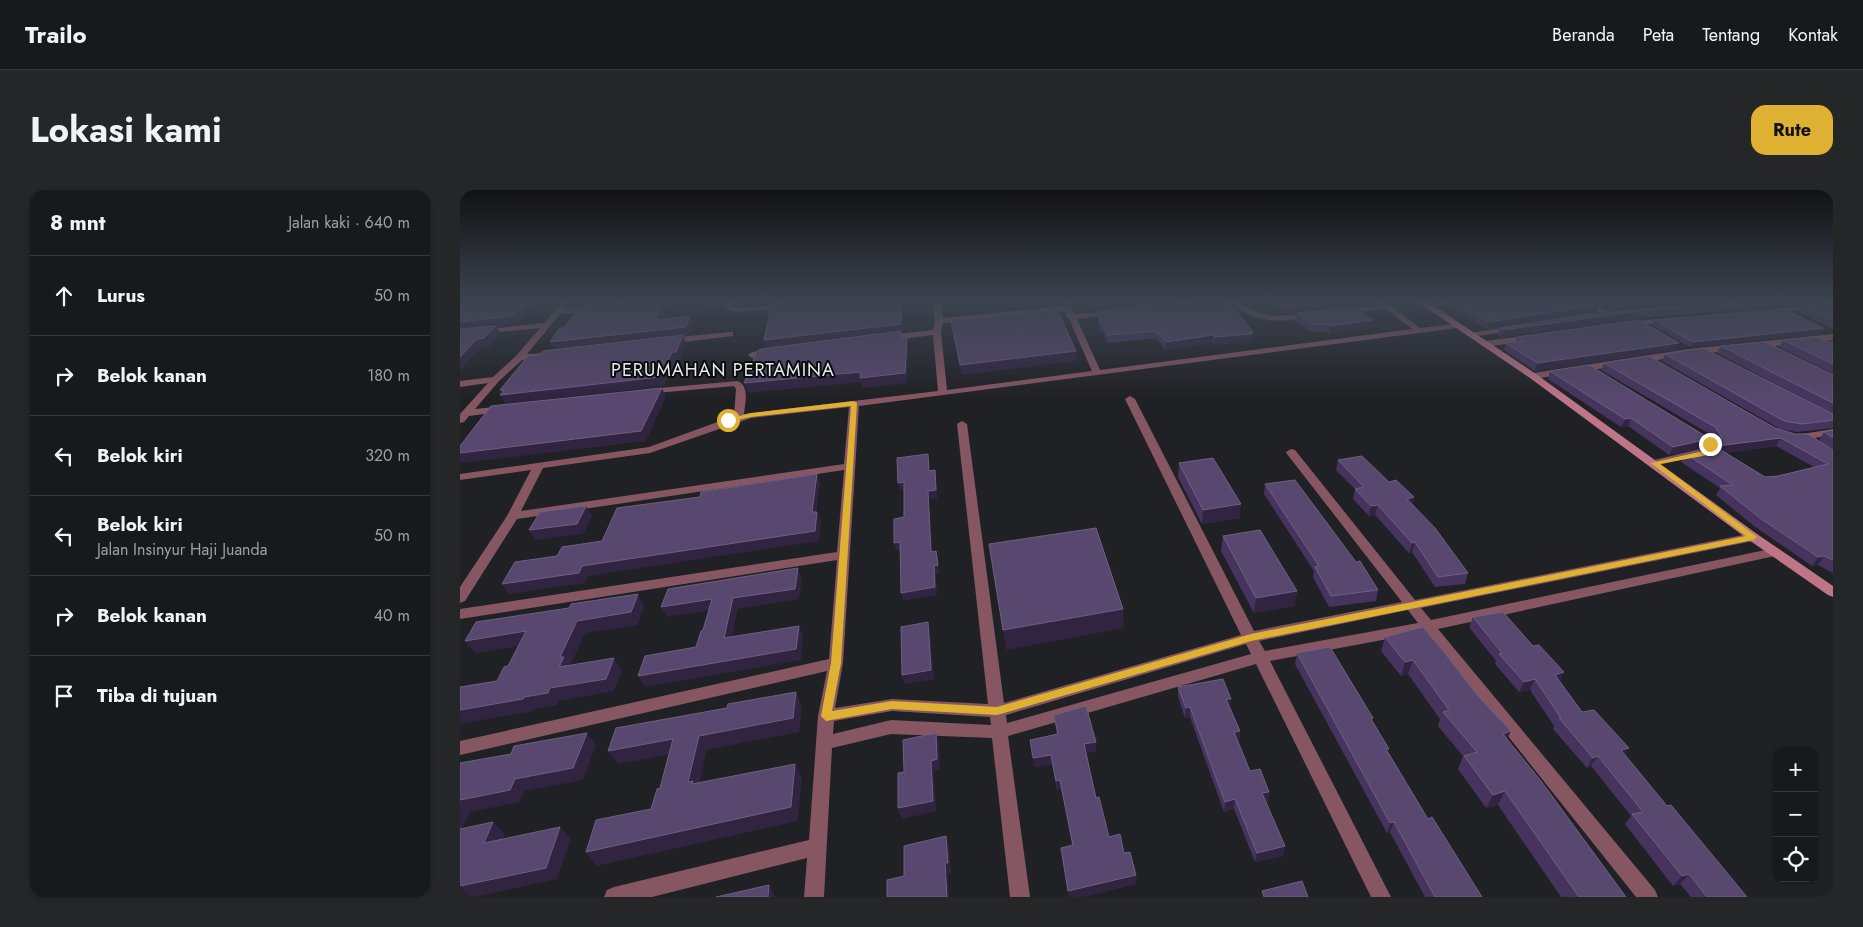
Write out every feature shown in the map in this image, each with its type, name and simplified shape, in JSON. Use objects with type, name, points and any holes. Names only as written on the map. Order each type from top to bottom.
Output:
[{"type":"street","points":[[463,417],[496,379],[519,358],[541,333]]},
{"type":"street","points":[[878,339],[929,333]]},
{"type":"street","points":[[937,333],[943,393]]},
{"type":"street","points":[[1079,333],[1097,372]]},
{"type":"street","points":[[460,477],[650,450],[739,417],[943,393],[1403,333]]},
{"type":"street","points":[[1467,333],[1533,376],[1753,537],[1831,589]]},
{"type":"street","points":[[1470,335],[1483,333]]},
{"type":"street","points":[[663,341],[730,334]]},
{"type":"street","points":[[1484,344],[1540,336]]},
{"type":"street","points":[[1533,376],[1689,352],[1833,338]]},
{"type":"street","points":[[1814,340],[1833,348]]},
{"type":"street","points":[[1674,343],[1689,352]]},
{"type":"street","points":[[1763,345],[1781,354]]},
{"type":"street","points":[[752,355],[781,351]]},
{"type":"street","points":[[1702,351],[1719,360]]},
{"type":"street","points":[[519,358],[557,353]]},
{"type":"street","points":[[1648,359],[1664,369]]},
{"type":"street","points":[[1588,368],[1605,378]]},
{"type":"street","points":[[460,384],[496,379]]},
{"type":"street","points":[[641,393],[734,383],[739,385],[741,389],[739,417]]},
{"type":"street","points":[[1130,399],[1381,897]]},
{"type":"street","points":[[814,897],[826,716],[836,663],[854,403]]},
{"type":"street","points":[[463,417],[515,407]]},
{"type":"street","points":[[962,424],[998,732],[1020,897]]},
{"type":"street","points":[[1654,463],[1710,450],[1710,444],[1706,439],[1681,424]]},
{"type":"street","points":[[1786,437],[1805,437],[1833,432]]},
{"type":"street","points":[[1805,437],[1817,446]]},
{"type":"street","points":[[1291,452],[1428,626],[1648,897]]},
{"type":"street","points":[[460,598],[513,516],[539,466]]},
{"type":"street","points":[[513,516],[851,466]]},
{"type":"street","points":[[826,716],[892,705],[997,711],[1251,637],[1753,537]]},
{"type":"street","points":[[824,743],[891,727],[998,732],[1260,657],[1428,626],[1775,552]]},
{"type":"street","points":[[460,614],[843,555]]},
{"type":"street","points":[[1573,573],[1593,592]]},
{"type":"street","points":[[460,748],[836,663]]},
{"type":"street","points":[[614,897],[816,847]]},
{"type":"building","points":[[460,333],[489,333],[484,338],[477,339],[460,357]]},
{"type":"building","points":[[556,333],[632,333],[550,342]]},
{"type":"building","points":[[766,333],[824,333],[764,340]]},
{"type":"building","points":[[885,333],[901,333],[901,337],[907,337],[905,373],[860,378],[861,372],[744,383],[757,351]]},
{"type":"building","points":[[953,333],[1068,333],[1076,351],[960,365]]},
{"type":"building","points":[[1107,333],[1132,333],[1108,335]]},
{"type":"building","points":[[1158,333],[1252,334],[1215,337],[1213,335],[1166,342]]},
{"type":"building","points":[[1546,333],[1662,333],[1679,343],[1537,363],[1506,343],[1523,341],[1517,337]]},
{"type":"building","points":[[1677,333],[1777,333],[1693,342]]},
{"type":"building","points":[[683,335],[676,352],[672,352],[660,377],[500,395],[504,390],[500,390],[528,356],[540,355],[543,351]]},
{"type":"building","points":[[1815,337],[1833,343],[1833,364],[1783,340]]},
{"type":"building","points":[[1765,342],[1833,375],[1833,403],[1721,346]]},
{"type":"building","points":[[1703,348],[1833,414],[1833,420],[1802,424],[1784,421],[1665,354]]},
{"type":"building","points":[[1649,356],[1775,428],[1795,434],[1808,434],[1833,450],[1833,560],[1824,556],[1818,557],[1760,518],[1720,486],[1733,485],[1686,454],[1716,447],[1765,477],[1778,476],[1828,464],[1781,438],[1717,446],[1721,442],[1721,436],[1715,427],[1604,363]]},
{"type":"building","points":[[1589,365],[1708,439],[1673,447],[1631,418],[1625,419],[1550,371]]},
{"type":"building","points":[[662,388],[641,431],[460,453],[460,446],[491,406]]},
{"type":"building","points":[[1833,430],[1833,438],[1824,432]]},
{"type":"building","points":[[928,454],[929,471],[935,470],[936,490],[928,491],[931,552],[936,551],[938,565],[934,566],[935,587],[901,593],[900,542],[894,543],[894,519],[904,517],[904,482],[898,483],[897,458]]},
{"type":"building","points":[[1362,456],[1389,482],[1396,480],[1414,497],[1407,499],[1435,528],[1468,573],[1438,577],[1415,542],[1412,543],[1378,505],[1371,506],[1355,489],[1364,487],[1338,460]]},
{"type":"building","points":[[1213,458],[1241,504],[1203,510],[1179,463]]},
{"type":"building","points":[[817,474],[812,512],[817,512],[815,531],[582,566],[579,573],[502,584],[515,562],[557,556],[562,547],[602,541],[617,508],[700,497],[701,492]]},
{"type":"building","points":[[1295,480],[1356,562],[1360,561],[1378,590],[1331,596],[1315,567],[1319,566],[1265,484]]},
{"type":"building","points":[[586,506],[577,524],[529,530],[540,512]]},
{"type":"building","points":[[1096,528],[1123,609],[1003,630],[989,544]]},
{"type":"building","points":[[1260,530],[1297,591],[1256,598],[1223,536]]},
{"type":"building","points":[[798,568],[795,589],[733,598],[724,638],[799,626],[796,649],[638,676],[645,656],[696,647],[703,630],[712,599],[661,607],[668,589]]},
{"type":"building","points":[[638,594],[631,612],[577,621],[560,657],[564,657],[559,667],[614,658],[606,679],[550,688],[548,693],[460,710],[460,687],[497,681],[504,667],[508,666],[526,631],[465,641],[476,622],[569,608],[571,604]]},
{"type":"building","points":[[1503,612],[1533,646],[1539,645],[1564,672],[1555,675],[1582,712],[1594,710],[1629,748],[1621,750],[1667,806],[1671,805],[1747,897],[1707,897],[1689,874],[1682,876],[1632,814],[1643,812],[1598,756],[1593,758],[1559,718],[1561,718],[1535,679],[1524,682],[1499,654],[1502,653],[1473,617]]},
{"type":"building","points":[[928,622],[931,670],[902,675],[901,627]]},
{"type":"building","points":[[1423,627],[1478,696],[1511,731],[1503,734],[1541,781],[1626,897],[1579,897],[1505,791],[1493,795],[1464,756],[1477,752],[1443,712],[1449,710],[1413,660],[1405,662],[1385,637]]},
{"type":"building","points":[[1330,647],[1373,718],[1371,719],[1389,749],[1386,749],[1428,819],[1432,817],[1482,897],[1435,897],[1394,822],[1390,823],[1297,653]]},
{"type":"building","points":[[1223,679],[1231,699],[1226,699],[1240,731],[1234,732],[1250,771],[1260,769],[1269,792],[1262,793],[1285,846],[1257,853],[1235,799],[1225,802],[1190,707],[1186,708],[1178,687]]},
{"type":"building","points":[[796,692],[793,718],[699,736],[688,782],[693,781],[692,784],[795,764],[791,807],[586,852],[596,820],[651,809],[657,789],[660,788],[673,739],[608,751],[616,728],[727,708],[728,704]]},
{"type":"building","points":[[1086,706],[1096,742],[1084,744],[1096,798],[1099,797],[1109,837],[1120,834],[1124,853],[1130,852],[1136,875],[1068,891],[1061,848],[1073,845],[1060,780],[1056,781],[1051,755],[1033,758],[1030,740],[1058,734],[1054,715]]},
{"type":"building","points":[[587,733],[573,768],[515,779],[510,790],[460,800],[460,763],[511,754],[514,746]]},
{"type":"building","points":[[936,733],[937,759],[931,761],[933,801],[898,808],[898,773],[904,772],[903,740]]},
{"type":"building","points":[[493,822],[484,843],[560,827],[546,868],[460,886],[460,829]]},
{"type":"building","points":[[946,836],[948,863],[945,863],[947,897],[887,897],[887,880],[904,876],[904,846]]},
{"type":"building","points":[[1302,881],[1308,897],[1264,897],[1262,891]]},
{"type":"building","points":[[769,885],[768,897],[716,897]]},
{"type":"district","name":"PERUMAHAN PERTAMINA","points":[[723,370]]},
{"type":"route","points":[[728,420],[751,415],[854,403],[836,663],[826,716],[892,705],[997,711],[1251,637],[1753,537],[1654,463],[1705,453],[1710,450],[1710,444]]}]
